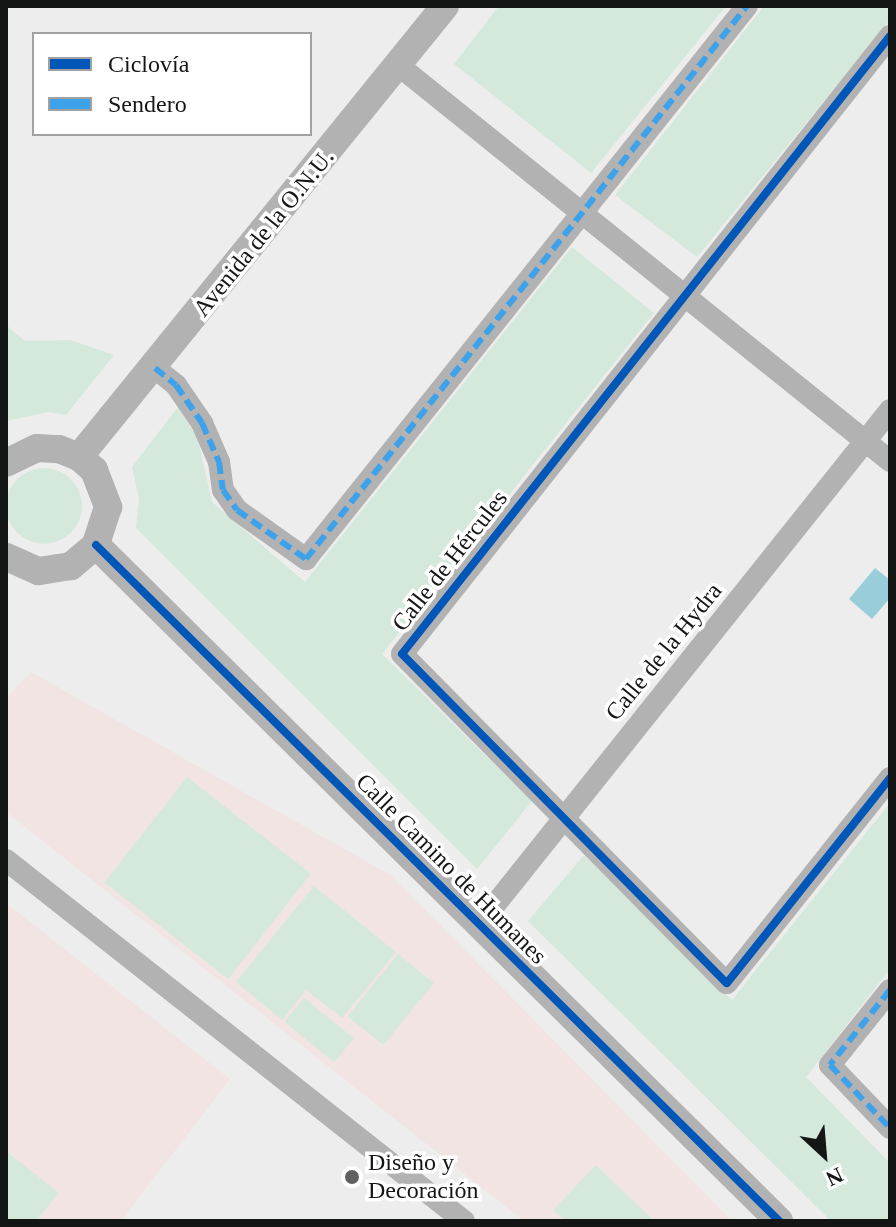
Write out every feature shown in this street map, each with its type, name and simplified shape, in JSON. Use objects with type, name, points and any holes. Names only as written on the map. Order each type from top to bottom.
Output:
[{"type":"street","points":[[420,6],[422,37]]},
{"type":"street","name":"Avenida de la O.N.U.","points":[[79,457],[155,368],[445,6]]},
{"type":"street","points":[[155,368],[176,385],[202,423],[219,462],[223,490],[237,510],[306,559],[747,6]]},
{"type":"street","name":"Calle de Hércules","points":[[890,36],[402,654],[727,983],[890,778]]},
{"type":"street","points":[[398,65],[890,461]]},
{"type":"street","name":"Calle de la Hydra","points":[[478,926],[890,410]]},
{"type":"street","points":[[6,463],[37,448],[59,449],[79,457],[94,470],[108,507],[96,545],[85,557],[55,571],[22,567],[6,559]]},
{"type":"street","name":"Calle Camino de Humanes","points":[[96,545],[779,1221]]},
{"type":"street","points":[[6,860],[464,1221]]},
{"type":"street","points":[[890,990],[830,1065],[890,1128]]},
{"type":"shaded area","points":[[31,672],[392,876],[732,1221],[524,1221],[6,812],[6,698]]},
{"type":"shaded area","points":[[6,903],[230,1079],[121,1221],[6,1221]]},
{"type":"green space","points":[[499,6],[726,6],[591,173],[454,64]]},
{"type":"green space","points":[[764,6],[890,6],[890,20],[697,257],[615,195]]},
{"type":"green space","points":[[572,247],[654,313],[382,654],[532,801],[477,869],[136,528],[139,499],[132,467],[178,407],[198,439],[212,502],[305,582]]},
{"type":"green space","points":[[6,325],[25,341],[70,340],[114,355],[66,415],[49,412],[6,421]]},
{"type":"green space","points":[[44,468],[59,471],[71,479],[79,491],[82,506],[79,521],[71,533],[59,541],[44,544],[29,541],[17,533],[9,521],[6,506],[9,491],[17,479],[29,471]]},
{"type":"green space","points":[[187,777],[311,874],[228,979],[105,883]]},
{"type":"green space","points":[[890,803],[890,969],[806,1077],[890,1163],[890,1221],[831,1221],[528,921],[584,855],[732,1000]]},
{"type":"green space","points":[[314,886],[396,952],[342,1018],[306,990],[282,1020],[236,982]]},
{"type":"green space","points":[[398,954],[434,983],[383,1045],[348,1016]]},
{"type":"green space","points":[[304,998],[354,1038],[334,1062],[284,1022]]},
{"type":"green space","points":[[6,1151],[59,1193],[36,1221],[6,1221]]},
{"type":"green space","points":[[596,1165],[654,1221],[565,1221],[553,1210]]},
{"type":"water","points":[[875,568],[890,580],[890,598],[872,619],[849,599]]},
{"type":"marked path","points":[[155,368],[176,385],[202,423],[219,462],[223,490],[237,510],[306,559],[747,6]]},
{"type":"marked path","points":[[890,990],[830,1065],[890,1128]]},
{"type":"cycle path","points":[[890,36],[402,654],[727,983],[890,778]]},
{"type":"cycle path","points":[[96,545],[779,1221]]},
{"type":"place","name":"Diseño y Decoración","points":[[352,1177]]}]
